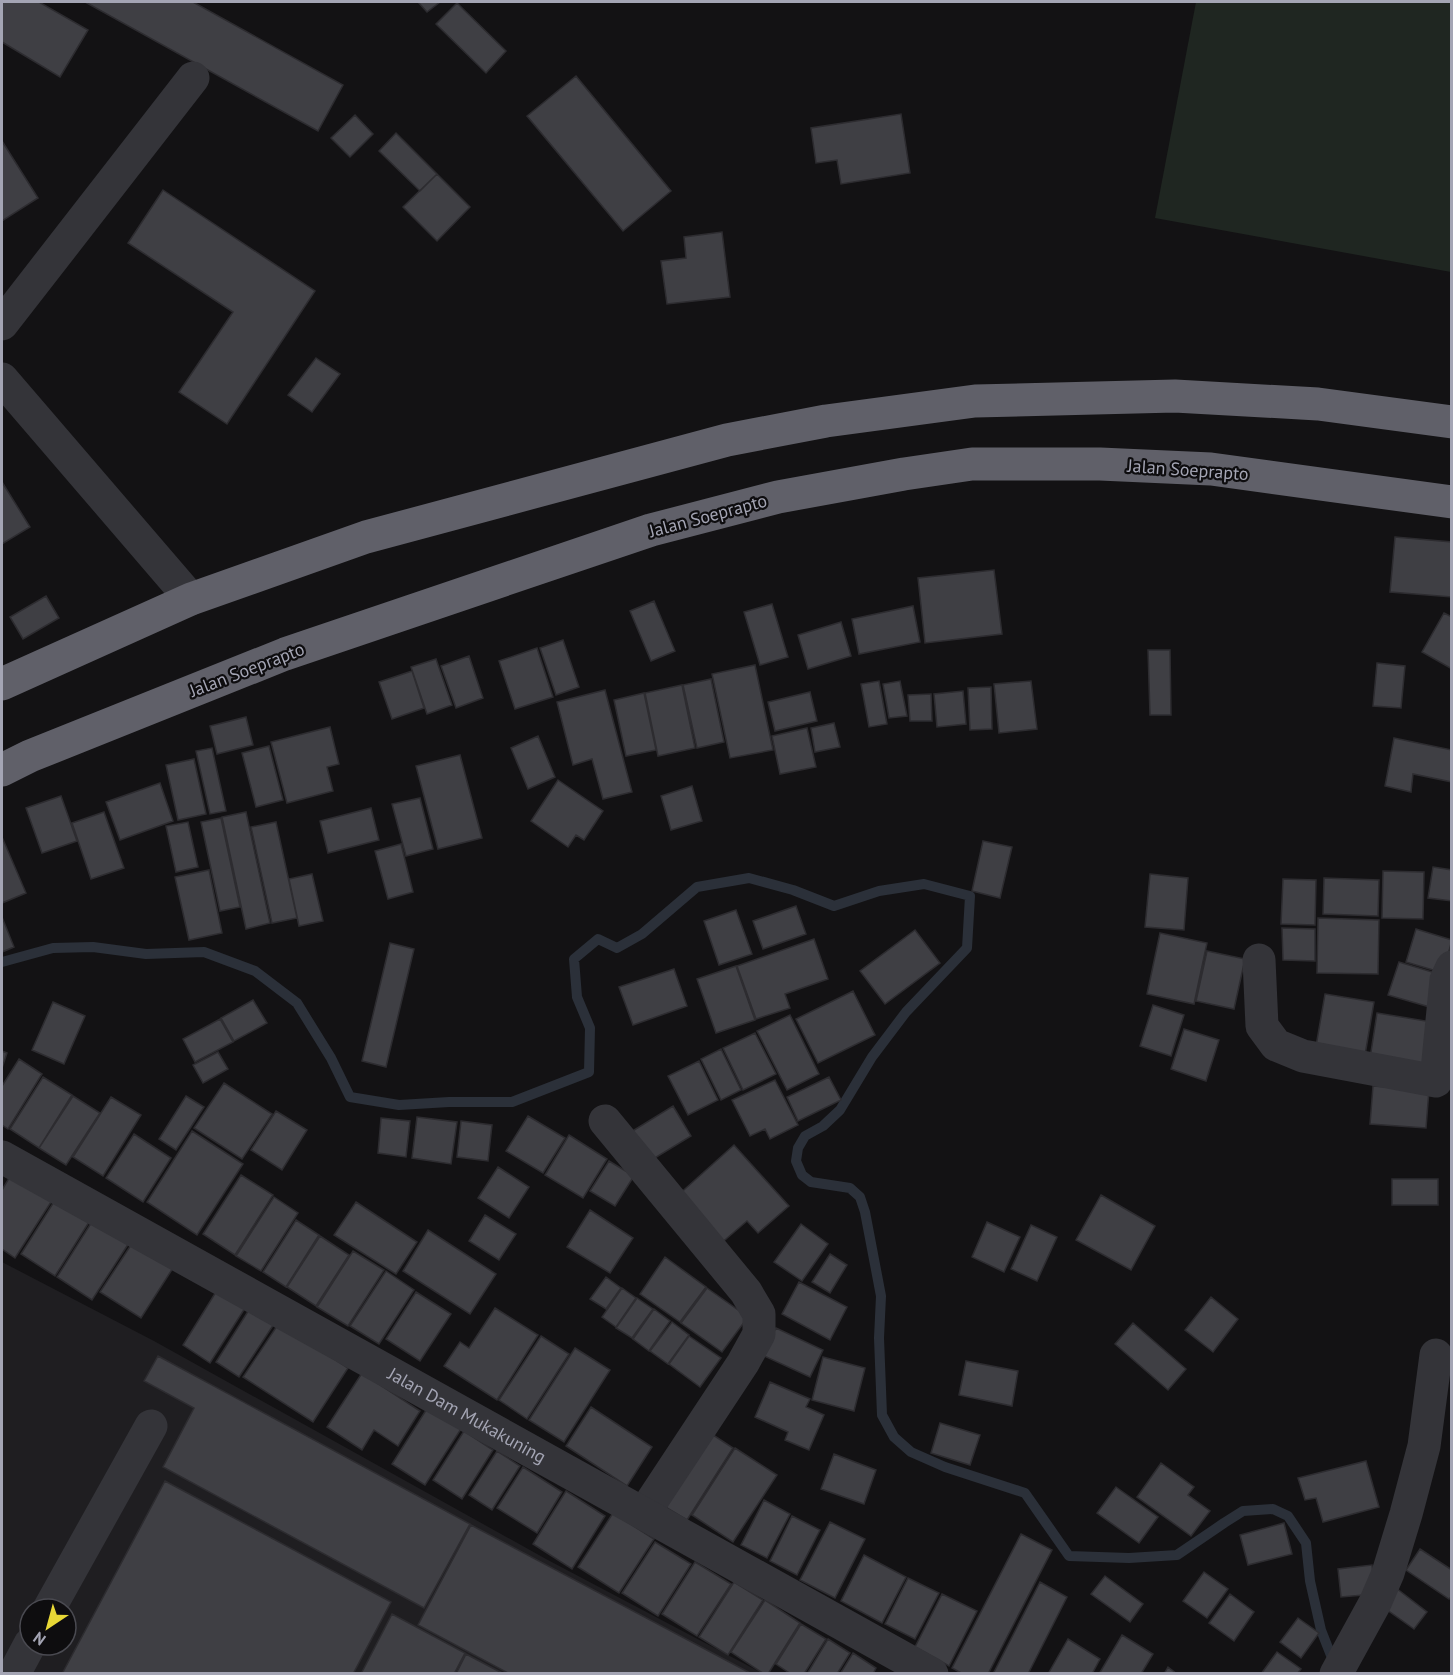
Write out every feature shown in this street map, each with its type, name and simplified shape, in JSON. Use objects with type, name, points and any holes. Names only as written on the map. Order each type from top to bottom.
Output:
[{"type":"highway","points":[[2,684],[191,599],[366,537],[705,446],[826,421],[975,401],[1175,396],[1318,404],[1452,422]]},
{"type":"highway","name":"Jalan Soeprapto","points":[[2,770],[30,756],[285,654],[651,531],[778,497],[972,464],[1100,464],[1211,469],[1452,502]]},
{"type":"street","points":[[2,324],[193,78]]},
{"type":"street","points":[[2,379],[191,599]]},
{"type":"street","points":[[1259,960],[1262,1026],[1276,1045],[1303,1056],[1436,1081],[1446,980],[1452,967]]},
{"type":"street","points":[[605,1121],[746,1292],[759,1314],[759,1334],[743,1363],[644,1513]]},
{"type":"street","name":"Jalan Dam Mukakuning","points":[[2,1158],[932,1674]]},
{"type":"street","points":[[1336,1674],[1388,1573],[1424,1446],[1436,1355]]},
{"type":"street","points":[[57,1597],[151,1426]]},
{"type":"street","points":[[14,1674],[23,1657]]},
{"type":"shaded area","points":[[1196,2],[1451,2],[1451,272],[1155,218]]},
{"type":"shaded area","points":[[2,1262],[154,1341],[546,1559],[762,1673],[2,1673]]},
{"type":"building","points":[[2,2],[39,2],[88,30],[60,77],[2,42]]},
{"type":"building","points":[[85,2],[193,2],[343,85],[318,131]]},
{"type":"building","points":[[418,2],[440,2],[427,12]]},
{"type":"building","points":[[457,3],[506,51],[486,73],[436,24]]},
{"type":"building","points":[[576,76],[671,191],[623,231],[527,116]]},
{"type":"building","points":[[901,114],[910,173],[841,184],[837,160],[816,163],[811,128]]},
{"type":"building","points":[[355,115],[373,134],[350,157],[331,138]]},
{"type":"building","points":[[396,133],[437,174],[420,191],[379,151]]},
{"type":"building","points":[[2,141],[38,198],[2,221]]},
{"type":"building","points":[[437,174],[470,207],[437,241],[403,207]]},
{"type":"building","points":[[163,190],[315,291],[227,424],[179,392],[233,312],[128,243]]},
{"type":"building","points":[[722,232],[730,297],[667,304],[661,261],[686,258],[684,237]]},
{"type":"building","points":[[316,358],[340,374],[312,412],[288,395]]},
{"type":"building","points":[[2,482],[30,527],[2,544]]},
{"type":"building","points":[[1395,537],[1452,542],[1452,597],[1390,592]]},
{"type":"building","points":[[994,570],[1002,634],[925,643],[918,578]]},
{"type":"building","points":[[46,596],[59,618],[23,639],[10,617]]},
{"type":"building","points":[[654,601],[675,651],[651,661],[630,611]]},
{"type":"building","points":[[772,604],[788,657],[760,665],[744,612]]},
{"type":"building","points":[[913,606],[920,642],[859,654],[852,619]]},
{"type":"building","points":[[1444,613],[1452,617],[1452,669],[1422,652]]},
{"type":"building","points":[[841,622],[851,656],[808,669],[798,635]]},
{"type":"building","points":[[563,640],[579,687],[556,695],[540,648]]},
{"type":"building","points":[[537,648],[553,697],[515,709],[499,661]]},
{"type":"building","points":[[1148,650],[1170,650],[1171,715],[1150,715]]},
{"type":"building","points":[[469,656],[483,698],[456,708],[441,666]]},
{"type":"building","points":[[436,659],[452,705],[427,714],[411,667]]},
{"type":"building","points":[[1377,663],[1405,666],[1401,708],[1373,706]]},
{"type":"building","points":[[755,665],[773,750],[730,758],[712,674]]},
{"type":"building","points":[[412,671],[424,708],[392,719],[379,682]]},
{"type":"building","points":[[711,679],[724,742],[697,748],[683,685]]},
{"type":"building","points":[[879,681],[887,724],[869,727],[861,684]]},
{"type":"building","points":[[900,681],[907,716],[889,718],[883,684]]},
{"type":"building","points":[[1031,681],[1037,729],[999,733],[994,684]]},
{"type":"building","points":[[682,685],[695,748],[658,756],[645,693]]},
{"type":"building","points":[[991,687],[992,729],[970,730],[968,688]]},
{"type":"building","points":[[605,690],[632,792],[603,799],[592,759],[573,765],[557,702]]},
{"type":"building","points":[[963,691],[966,724],[937,727],[934,694]]},
{"type":"building","points":[[810,692],[817,721],[775,731],[768,702]]},
{"type":"building","points":[[644,693],[656,750],[626,756],[614,700]]},
{"type":"building","points":[[931,694],[932,721],[910,721],[908,695]]},
{"type":"building","points":[[246,717],[253,745],[217,754],[210,726]]},
{"type":"building","points":[[834,723],[840,747],[815,752],[811,728]]},
{"type":"building","points":[[330,727],[339,764],[327,767],[333,791],[287,803],[271,742]]},
{"type":"building","points":[[807,728],[816,767],[780,774],[772,736]]},
{"type":"building","points":[[538,736],[555,777],[528,789],[511,748]]},
{"type":"building","points":[[1394,738],[1452,750],[1452,782],[1413,774],[1411,792],[1385,786]]},
{"type":"building","points":[[269,746],[283,800],[256,807],[242,753]]},
{"type":"building","points":[[212,748],[226,811],[210,814],[196,751]]},
{"type":"building","points":[[460,755],[482,838],[438,849],[416,766]]},
{"type":"building","points":[[194,759],[206,814],[178,820],[166,765]]},
{"type":"building","points":[[558,780],[603,811],[584,840],[576,835],[568,847],[531,821]]},
{"type":"building","points":[[160,783],[173,821],[120,840],[106,802]]},
{"type":"building","points":[[692,786],[702,821],[671,830],[661,796]]},
{"type":"building","points":[[61,796],[77,841],[42,853],[26,808]]},
{"type":"building","points":[[420,798],[433,849],[406,856],[392,804]]},
{"type":"building","points":[[371,808],[379,840],[328,853],[320,821]]},
{"type":"building","points":[[104,812],[124,868],[91,879],[72,823]]},
{"type":"building","points":[[246,812],[270,923],[246,929],[222,817]]},
{"type":"building","points":[[221,818],[240,907],[220,911],[201,822]]},
{"type":"building","points":[[188,822],[198,867],[176,872],[166,826]]},
{"type":"building","points":[[276,822],[297,918],[272,923],[251,827]]},
{"type":"building","points":[[2,837],[26,893],[2,903]]},
{"type":"building","points":[[983,841],[1012,847],[1000,898],[972,891]]},
{"type":"building","points":[[401,844],[413,892],[388,899],[375,851]]},
{"type":"building","points":[[1433,867],[1452,870],[1452,901],[1428,898]]},
{"type":"building","points":[[209,870],[222,933],[189,940],[175,877]]},
{"type":"building","points":[[1383,871],[1424,872],[1423,919],[1382,918]]},
{"type":"building","points":[[312,874],[323,921],[299,926],[289,879]]},
{"type":"building","points":[[1150,874],[1188,878],[1184,930],[1145,927]]},
{"type":"building","points":[[1324,878],[1379,880],[1378,916],[1323,914]]},
{"type":"building","points":[[1283,879],[1316,880],[1315,925],[1281,924]]},
{"type":"building","points":[[796,906],[806,934],[763,949],[753,921]]},
{"type":"building","points":[[736,910],[752,954],[719,965],[704,921]]},
{"type":"building","points":[[2,917],[14,947],[2,952]]},
{"type":"building","points":[[1318,918],[1379,920],[1378,974],[1317,973]]},
{"type":"building","points":[[1282,928],[1315,929],[1315,961],[1283,960]]},
{"type":"building","points":[[1416,929],[1452,940],[1443,973],[1406,962]]},
{"type":"building","points":[[915,930],[940,963],[885,1004],[860,971]]},
{"type":"building","points":[[1160,933],[1207,943],[1194,1004],[1147,994]]},
{"type":"building","points":[[814,939],[828,979],[785,994],[790,1008],[756,1019],[737,966]]},
{"type":"building","points":[[390,943],[414,949],[386,1067],[362,1061]]},
{"type":"building","points":[[1207,951],[1245,959],[1234,1009],[1196,1001]]},
{"type":"building","points":[[1399,962],[1442,975],[1433,1008],[1388,995]]},
{"type":"building","points":[[736,966],[755,1020],[716,1033],[697,979]]},
{"type":"building","points":[[674,969],[687,1006],[633,1025],[619,987]]},
{"type":"building","points":[[853,991],[875,1035],[818,1063],[796,1019]]},
{"type":"building","points":[[1325,994],[1374,1002],[1364,1061],[1315,1052]]},
{"type":"building","points":[[253,1000],[267,1023],[234,1041],[221,1018]]},
{"type":"building","points":[[53,1002],[85,1016],[64,1064],[32,1050]]},
{"type":"building","points":[[1153,1005],[1184,1015],[1171,1056],[1140,1046]]},
{"type":"building","points":[[1377,1013],[1432,1022],[1423,1074],[1369,1065]]},
{"type":"building","points":[[790,1015],[819,1074],[787,1090],[757,1031]]},
{"type":"building","points":[[220,1019],[233,1042],[195,1062],[183,1039]]},
{"type":"building","points":[[1184,1029],[1219,1040],[1206,1081],[1171,1069]]},
{"type":"building","points":[[755,1033],[776,1074],[743,1090],[723,1048]]},
{"type":"building","points":[[721,1049],[741,1090],[721,1100],[701,1059]]},
{"type":"building","points":[[2,1051],[7,1053],[2,1068]]},
{"type":"building","points":[[218,1052],[228,1069],[203,1083],[193,1065]]},
{"type":"building","points":[[19,1059],[42,1074],[8,1129],[2,1125],[2,1086]]},
{"type":"building","points":[[699,1061],[718,1100],[688,1115],[668,1076]]},
{"type":"building","points":[[43,1077],[72,1095],[39,1148],[10,1129]]},
{"type":"building","points":[[829,1077],[841,1100],[798,1121],[787,1097]]},
{"type":"building","points":[[775,1080],[798,1125],[770,1139],[765,1129],[750,1136],[732,1100]]},
{"type":"building","points":[[224,1083],[272,1114],[242,1159],[194,1128]]},
{"type":"building","points":[[1373,1086],[1429,1090],[1426,1128],[1370,1124]]},
{"type":"building","points":[[73,1096],[100,1113],[66,1165],[39,1148]]},
{"type":"building","points":[[186,1096],[204,1107],[176,1150],[159,1139]]},
{"type":"building","points":[[111,1097],[141,1115],[103,1176],[73,1157]]},
{"type":"building","points":[[673,1106],[691,1136],[645,1164],[626,1135]]},
{"type":"building","points":[[276,1111],[307,1130],[282,1170],[251,1150]]},
{"type":"building","points":[[528,1116],[565,1138],[543,1173],[506,1151]]},
{"type":"building","points":[[417,1117],[457,1122],[451,1164],[412,1158]]},
{"type":"building","points":[[381,1118],[410,1121],[406,1157],[378,1153]]},
{"type":"building","points":[[461,1121],[492,1125],[488,1161],[457,1157]]},
{"type":"building","points":[[192,1131],[243,1164],[197,1235],[147,1202]]},
{"type":"building","points":[[134,1134],[171,1158],[143,1202],[106,1178]]},
{"type":"building","points":[[569,1135],[607,1159],[583,1198],[545,1175]]},
{"type":"building","points":[[734,1145],[789,1206],[758,1233],[747,1221],[719,1245],[676,1197]]},
{"type":"building","points":[[609,1161],[634,1176],[615,1206],[590,1191]]},
{"type":"building","points":[[498,1167],[529,1187],[509,1218],[478,1198]]},
{"type":"building","points":[[12,1173],[53,1199],[15,1258],[2,1249],[2,1190]]},
{"type":"building","points":[[241,1175],[273,1195],[235,1255],[203,1234]]},
{"type":"building","points":[[1392,1179],[1438,1179],[1438,1205],[1392,1205]]},
{"type":"building","points":[[1101,1195],[1155,1226],[1131,1270],[1076,1240]]},
{"type":"building","points":[[57,1197],[91,1219],[55,1276],[21,1254]]},
{"type":"building","points":[[274,1197],[298,1213],[261,1271],[236,1256]]},
{"type":"building","points":[[356,1202],[417,1242],[396,1274],[334,1235]]},
{"type":"building","points":[[590,1210],[633,1238],[610,1273],[567,1247]]},
{"type":"building","points":[[485,1215],[516,1234],[499,1260],[469,1241]]},
{"type":"building","points":[[93,1220],[129,1243],[92,1300],[57,1277]]},
{"type":"building","points":[[296,1220],[319,1235],[286,1287],[263,1272]]},
{"type":"building","points":[[987,1222],[1020,1237],[1004,1272],[972,1257]]},
{"type":"building","points":[[801,1224],[828,1244],[802,1281],[774,1262]]},
{"type":"building","points":[[1031,1225],[1057,1237],[1037,1281],[1011,1269]]},
{"type":"building","points":[[428,1230],[496,1274],[470,1314],[403,1271]]},
{"type":"building","points":[[320,1236],[349,1255],[316,1306],[287,1287]]},
{"type":"building","points":[[133,1242],[173,1268],[141,1318],[100,1292]]},
{"type":"building","points":[[353,1251],[384,1270],[348,1326],[317,1307]]},
{"type":"building","points":[[830,1254],[847,1265],[830,1293],[812,1282]]},
{"type":"building","points":[[665,1257],[706,1287],[680,1322],[640,1294]]},
{"type":"building","points":[[386,1271],[414,1290],[379,1344],[350,1326]]},
{"type":"building","points":[[606,1277],[621,1288],[606,1309],[590,1299]]},
{"type":"building","points":[[799,1282],[847,1307],[830,1340],[782,1314]]},
{"type":"building","points":[[219,1287],[247,1305],[210,1363],[183,1345]]},
{"type":"building","points":[[622,1288],[636,1298],[616,1327],[602,1317]]},
{"type":"building","points":[[707,1288],[748,1317],[722,1352],[681,1323]]},
{"type":"building","points":[[416,1292],[451,1314],[420,1361],[386,1339]]},
{"type":"building","points":[[1211,1297],[1238,1319],[1213,1352],[1185,1330]]},
{"type":"building","points":[[637,1298],[653,1309],[632,1338],[616,1328]]},
{"type":"building","points":[[252,1305],[276,1321],[239,1377],[216,1362]]},
{"type":"building","points":[[495,1308],[538,1335],[497,1400],[444,1366],[460,1342],[469,1348]]},
{"type":"building","points":[[654,1309],[670,1321],[649,1351],[633,1339]]},
{"type":"building","points":[[672,1322],[689,1335],[668,1364],[650,1351]]},
{"type":"building","points":[[279,1323],[348,1368],[313,1422],[243,1377]]},
{"type":"building","points":[[1133,1323],[1186,1369],[1168,1390],[1115,1344]]},
{"type":"building","points":[[776,1328],[823,1350],[810,1377],[762,1355]]},
{"type":"building","points":[[541,1336],[569,1354],[527,1419],[499,1400]]},
{"type":"building","points":[[689,1336],[721,1358],[700,1387],[669,1364]]},
{"type":"building","points":[[575,1348],[610,1370],[564,1442],[529,1420]]},
{"type":"building","points":[[158,1356],[470,1524],[424,1608],[163,1467],[194,1408],[144,1381]]},
{"type":"building","points":[[823,1357],[865,1368],[854,1411],[812,1400]]},
{"type":"building","points":[[966,1361],[1018,1371],[1012,1406],[959,1395]]},
{"type":"building","points":[[362,1373],[420,1411],[398,1446],[374,1430],[362,1450],[327,1427]]},
{"type":"building","points":[[770,1382],[810,1399],[806,1407],[824,1415],[809,1450],[785,1440],[788,1432],[755,1417]]},
{"type":"building","points":[[428,1407],[461,1429],[425,1485],[392,1464]]},
{"type":"building","points":[[591,1407],[652,1447],[627,1486],[566,1446]]},
{"type":"building","points":[[940,1423],[980,1435],[970,1465],[931,1453]]},
{"type":"building","points":[[704,1429],[733,1448],[687,1520],[657,1502]]},
{"type":"building","points":[[464,1431],[493,1450],[462,1499],[433,1480]]},
{"type":"building","points":[[735,1448],[777,1475],[733,1542],[692,1515]]},
{"type":"building","points":[[497,1451],[520,1466],[492,1510],[469,1495]]},
{"type":"building","points":[[834,1454],[876,1470],[864,1504],[821,1489]]},
{"type":"building","points":[[1366,1461],[1379,1507],[1323,1522],[1316,1498],[1305,1500],[1298,1478]]},
{"type":"building","points":[[1161,1463],[1194,1487],[1188,1495],[1210,1511],[1191,1536],[1137,1497]]},
{"type":"building","points":[[523,1467],[562,1492],[537,1533],[497,1508]]},
{"type":"building","points":[[165,1481],[391,1602],[353,1674],[62,1674],[71,1657],[78,1657],[78,1644]]},
{"type":"building","points":[[1116,1487],[1158,1517],[1139,1543],[1097,1513]]},
{"type":"building","points":[[566,1491],[605,1516],[572,1569],[533,1544]]},
{"type":"building","points":[[764,1500],[790,1514],[767,1558],[741,1545]]},
{"type":"building","points":[[613,1513],[654,1539],[619,1593],[578,1567]]},
{"type":"building","points":[[792,1516],[820,1530],[797,1575],[770,1561]]},
{"type":"building","points":[[830,1522],[865,1539],[835,1598],[800,1580]]},
{"type":"building","points":[[1284,1523],[1292,1554],[1248,1565],[1240,1535]]},
{"type":"building","points":[[471,1525],[752,1674],[510,1674],[418,1625]]},
{"type":"building","points":[[1021,1534],[1052,1550],[988,1674],[963,1674],[952,1668]]},
{"type":"building","points":[[655,1542],[691,1564],[658,1616],[622,1593]]},
{"type":"building","points":[[1420,1549],[1452,1570],[1452,1596],[1449,1599],[1406,1570]]},
{"type":"building","points":[[864,1555],[906,1577],[882,1623],[841,1601]]},
{"type":"building","points":[[695,1562],[731,1584],[697,1636],[662,1614]]},
{"type":"building","points":[[1372,1565],[1375,1594],[1341,1597],[1338,1569]]},
{"type":"building","points":[[1204,1572],[1228,1589],[1207,1618],[1183,1601]]},
{"type":"building","points":[[1105,1576],[1143,1604],[1130,1622],[1091,1594]]},
{"type":"building","points":[[908,1578],[939,1593],[915,1639],[885,1624]]},
{"type":"building","points":[[734,1582],[763,1600],[728,1655],[699,1637]]},
{"type":"building","points":[[1040,1582],[1067,1597],[1028,1674],[993,1674]]},
{"type":"building","points":[[1396,1588],[1427,1612],[1414,1629],[1383,1607]]},
{"type":"building","points":[[942,1594],[977,1611],[949,1666],[915,1647]]},
{"type":"building","points":[[1230,1594],[1254,1612],[1234,1641],[1209,1623]]},
{"type":"building","points":[[765,1600],[800,1623],[768,1674],[764,1674],[731,1652]]},
{"type":"building","points":[[392,1614],[465,1653],[454,1674],[361,1674]]},
{"type":"building","points":[[1298,1618],[1319,1633],[1301,1658],[1280,1642]]},
{"type":"building","points":[[801,1624],[826,1639],[804,1674],[791,1674],[776,1664]]},
{"type":"building","points":[[1122,1635],[1153,1654],[1141,1674],[1099,1674]]},
{"type":"building","points":[[828,1639],[850,1653],[837,1674],[807,1674]]},
{"type":"building","points":[[1068,1639],[1100,1659],[1092,1674],[1048,1674]]},
{"type":"building","points":[[1277,1652],[1301,1669],[1297,1674],[1261,1674]]},
{"type":"building","points":[[853,1653],[876,1668],[873,1674],[840,1674]]},
{"type":"building","points":[[466,1654],[504,1674],[456,1674]]},
{"type":"building","points":[[1168,1667],[1177,1674],[1164,1674]]},
{"type":"waterway","points":[[2,962],[53,948],[93,947],[146,954],[204,952],[255,971],[297,1003],[331,1058],[350,1097],[399,1105],[512,1102],[589,1072],[590,1028],[577,997],[574,959],[598,939],[617,948],[642,934],[697,887],[749,878],[793,890],[834,906],[879,891],[924,884],[970,896],[967,948],[906,1012],[872,1057],[840,1110],[823,1126],[805,1136],[798,1148],[796,1161],[802,1175],[811,1182],[850,1188],[860,1197],[865,1212],[881,1296],[879,1338],[882,1415],[894,1437],[911,1452],[945,1467],[1025,1493],[1069,1556],[1129,1558],[1177,1555],[1243,1511],[1273,1509],[1288,1516],[1306,1543],[1310,1581],[1321,1630],[1332,1658],[1337,1663]]}]
